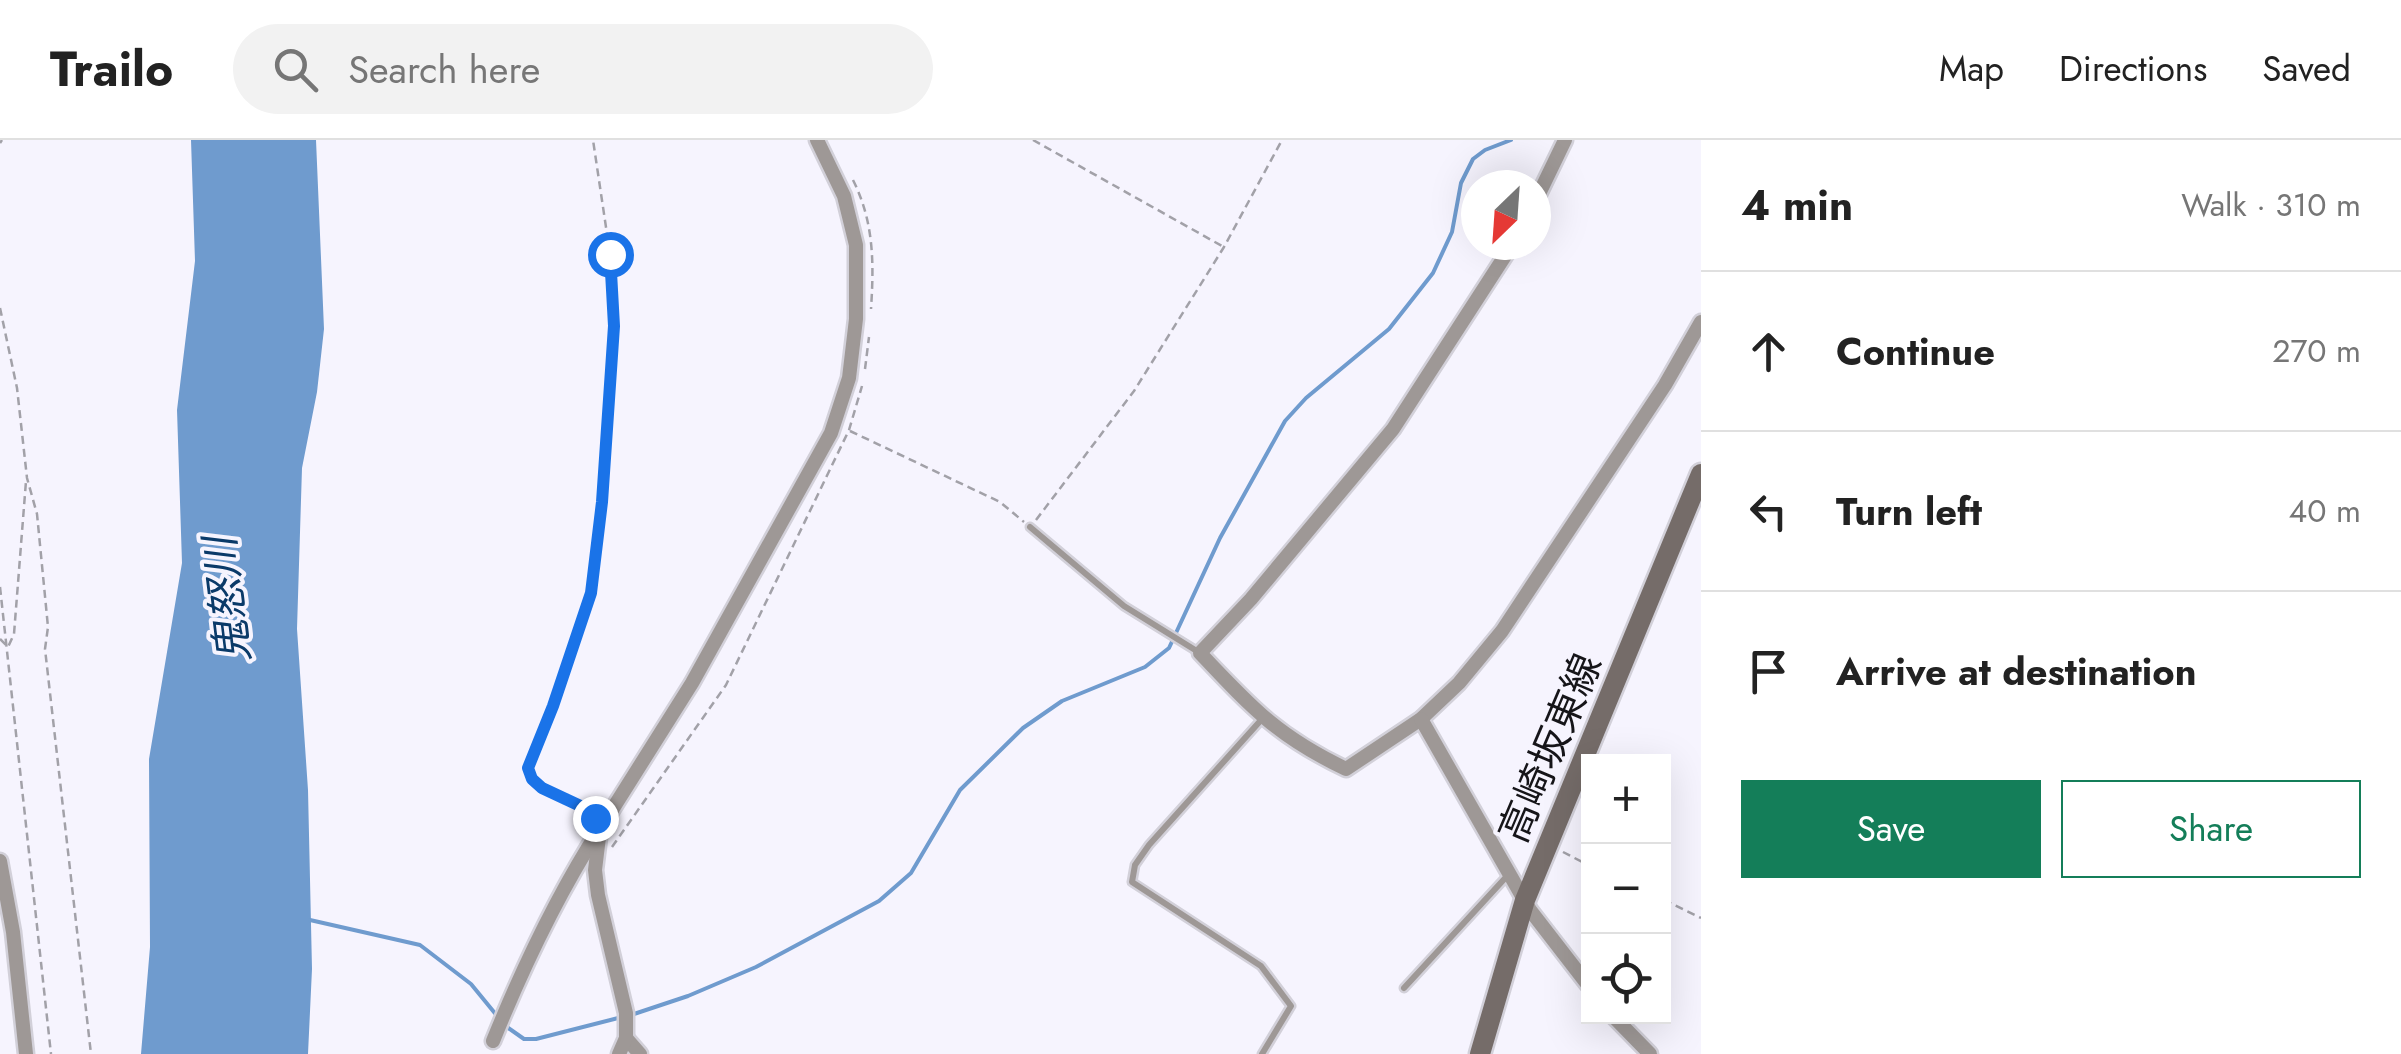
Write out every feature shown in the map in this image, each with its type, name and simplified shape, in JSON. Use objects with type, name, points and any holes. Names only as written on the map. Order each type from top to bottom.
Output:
[{"type":"main road","name":"高崎坂東線","points":[[1480,1054],[1525,900],[1701,474]]},
{"type":"street","points":[[494,1041],[524,964],[597,824],[692,683],[831,433],[849,378],[856,319],[856,246],[844,196],[816,140]]},
{"type":"street","points":[[1551,170],[1566,140]]},
{"type":"street","points":[[1502,260],[1393,428],[1251,599],[1200,653],[1262,719],[1289,739],[1346,768],[1421,719],[1459,683],[1502,631],[1646,415],[1701,322]]},
{"type":"street","points":[[1421,719],[1525,900],[1581,976]]},
{"type":"street","points":[[597,824],[598,895],[626,1012],[626,1038],[619,1054]]},
{"type":"street","points":[[0,861],[15,949],[26,1054]]},
{"type":"street","points":[[1621,1024],[1650,1054]]},
{"type":"street","points":[[626,1038],[640,1054]]},
{"type":"lane","points":[[1030,528],[1124,606],[1200,653]]},
{"type":"lane","points":[[1262,719],[1150,845],[1136,865],[1132,882],[1261,966],[1291,1006],[1262,1054]]},
{"type":"lane","points":[[1404,988],[1510,873]]},
{"type":"path","points":[[594,140],[610,254],[614,326],[602,502],[591,593],[528,768],[532,779],[542,788],[589,810],[597,824]]},
{"type":"path","points":[[1034,140],[1224,246]]},
{"type":"path","points":[[849,430],[1000,502],[1030,528],[1134,391],[1224,246],[1282,140]]},
{"type":"path","points":[[0,308],[17,388],[27,478],[37,514],[48,627],[45,649],[91,1054]]},
{"type":"path","points":[[8,647],[14,634],[27,478]]},
{"type":"path","points":[[0,587],[51,1054]]},
{"type":"path","points":[[0,640],[8,647]]},
{"type":"path","points":[[1547,845],[1581,861]]},
{"type":"path","points":[[1671,903],[1701,918]]},
{"type":"water","name":"鬼怒川","points":[[191,140],[316,140],[324,329],[302,468],[297,629],[308,790],[312,969],[308,1054],[141,1054],[150,947],[149,759],[182,563],[177,410],[195,261]]},
{"type":"waterway","points":[[631,1015],[756,967],[879,901],[911,873],[960,790],[1023,728],[1062,701],[1145,667],[1169,648],[1220,538],[1285,421],[1306,398],[1389,329],[1433,273],[1452,232],[1461,183],[1473,159],[1511,140]]},
{"type":"waterway","points":[[310,920],[420,945],[471,984],[498,1017]]},
{"type":"waterway","points":[[504,1025],[524,1039],[536,1039],[622,1017]]},
{"type":"route","points":[[595,818],[589,810],[542,788],[532,779],[528,768],[591,593],[602,502],[614,326],[610,254]]}]
